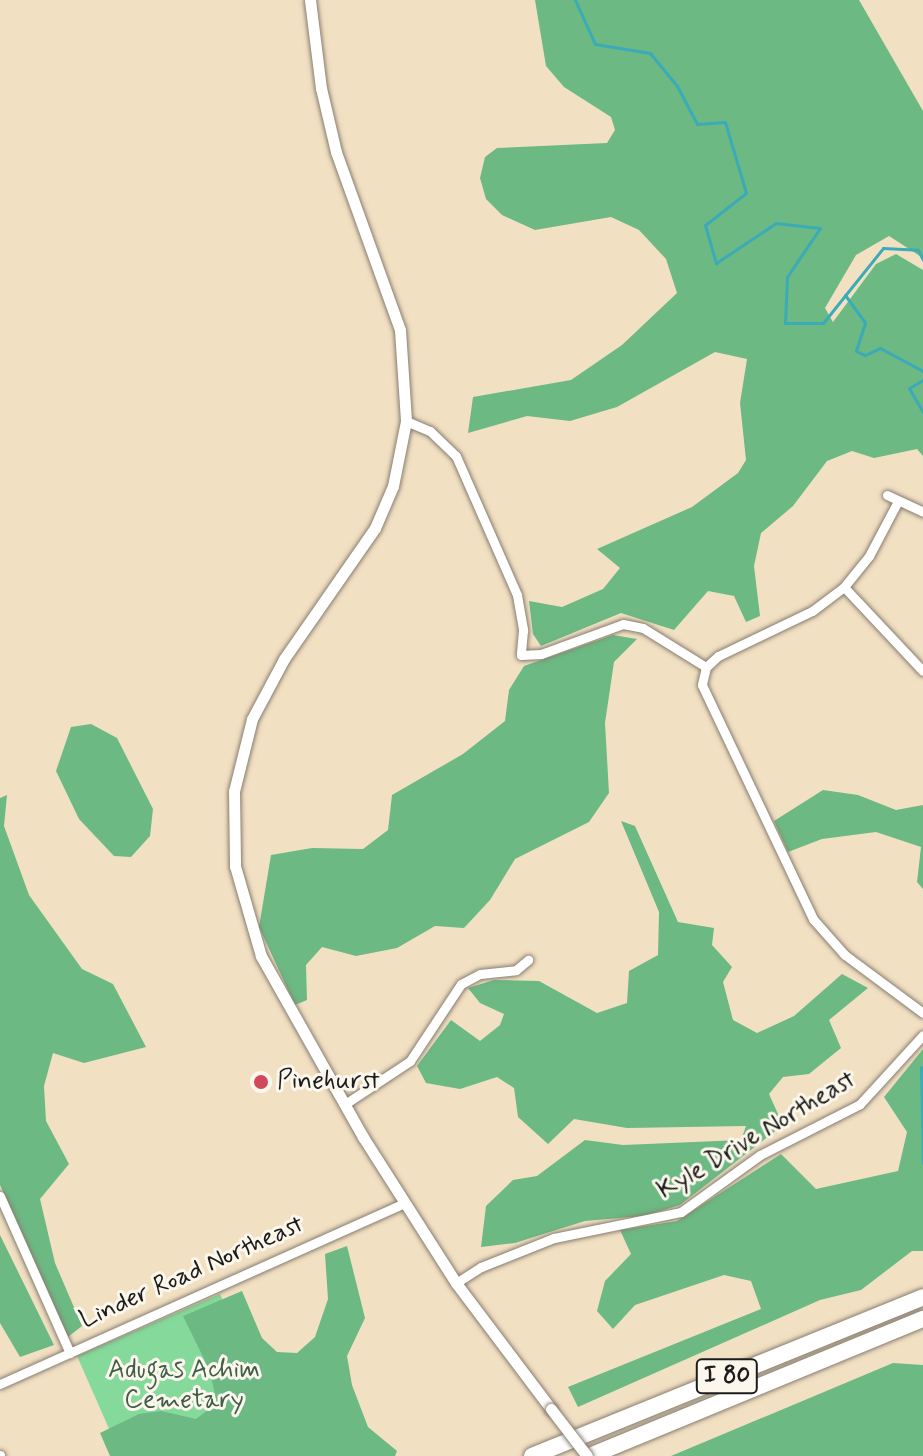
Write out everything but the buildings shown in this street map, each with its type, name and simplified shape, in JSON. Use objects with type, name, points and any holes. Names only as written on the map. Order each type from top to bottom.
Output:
[{"type":"highway","name":"I 80","points":[[532,1456],[923,1297]]},
{"type":"highway","name":"I 80","points":[[589,1456],[923,1319]]},
{"type":"street","points":[[310,0],[321,88],[336,152],[400,330],[406,421],[393,486],[375,528],[284,659],[257,709],[241,753],[233,806],[235,866],[256,943],[403,1204],[456,1283],[589,1456]]},
{"type":"street","points":[[406,421],[430,431],[456,456],[514,585],[523,620],[521,655],[541,654],[623,624],[643,628],[706,667]]},
{"type":"street","points":[[887,495],[923,512]]},
{"type":"street","points":[[898,501],[869,556],[844,587],[812,611],[718,656],[706,667],[704,692],[813,919],[845,955],[923,1013]]},
{"type":"street","points":[[844,587],[923,671]]},
{"type":"street","points":[[345,1104],[410,1061],[461,984],[480,974],[516,970],[528,960]]},
{"type":"street","name":"Kyle Drive Northeast","points":[[456,1283],[481,1267],[554,1238],[681,1212],[760,1155],[860,1104],[923,1035]]},
{"type":"street","points":[[0,1196],[70,1353]]},
{"type":"street","name":"Linder Road Northeast","points":[[0,1384],[403,1204]]},
{"type":"green space","points":[[535,0],[859,0],[923,111],[923,258],[889,236],[856,255],[825,308],[833,322],[876,264],[896,254],[923,270],[923,456],[917,449],[874,458],[852,451],[827,461],[793,506],[761,533],[754,566],[760,616],[746,622],[734,596],[708,591],[674,630],[621,613],[541,646],[533,634],[529,601],[562,607],[603,589],[620,568],[597,549],[692,507],[738,473],[746,460],[740,403],[747,359],[715,352],[617,407],[570,421],[527,416],[468,433],[473,397],[571,380],[622,345],[677,293],[666,259],[639,230],[611,217],[535,230],[502,215],[486,199],[480,178],[485,157],[497,148],[607,143],[615,130],[611,117],[564,87],[546,66]]},
{"type":"green space","points":[[613,635],[637,639],[614,662],[605,723],[609,793],[589,822],[515,859],[490,900],[464,928],[435,926],[397,948],[356,956],[322,947],[306,965],[307,1000],[295,1005],[259,927],[271,855],[312,848],[363,849],[388,830],[392,795],[463,754],[505,721],[509,690],[524,666]]},
{"type":"green space","points":[[91,724],[117,738],[153,809],[150,836],[131,857],[114,856],[79,819],[56,771],[71,727]]},
{"type":"green space","points":[[823,790],[858,795],[896,810],[923,805],[923,889],[917,882],[921,847],[876,832],[822,839],[788,852],[774,821]]},
{"type":"green space","points":[[7,795],[4,826],[29,895],[82,969],[113,984],[146,1047],[84,1063],[53,1053],[44,1086],[46,1121],[69,1164],[40,1199],[55,1263],[82,1326],[68,1337],[0,1185],[0,798]]},
{"type":"green space","points":[[621,821],[635,826],[678,922],[714,928],[712,945],[732,967],[723,982],[733,1020],[757,1033],[794,1016],[842,974],[868,988],[829,1020],[841,1048],[809,1074],[783,1077],[769,1094],[783,1125],[680,1205],[644,1216],[585,1221],[515,1243],[481,1247],[486,1206],[513,1180],[537,1176],[585,1140],[623,1145],[741,1140],[746,1126],[627,1128],[574,1119],[548,1144],[518,1117],[514,1088],[497,1077],[460,1089],[426,1083],[417,1066],[451,1020],[480,1041],[500,1025],[504,1014],[480,1003],[468,988],[494,980],[539,981],[597,1013],[627,1003],[629,971],[658,955],[659,912]]},
{"type":"green space","points":[[923,1049],[923,1251],[912,1251],[861,1290],[820,1300],[578,1407],[568,1387],[761,1309],[751,1281],[724,1275],[635,1305],[613,1329],[597,1311],[605,1281],[631,1254],[620,1230],[677,1221],[781,1154],[816,1189],[898,1171],[907,1132],[884,1097]]},
{"type":"green space","points":[[0,1235],[54,1345],[20,1357],[0,1323]]},
{"type":"green space","points":[[347,1246],[365,1318],[347,1356],[352,1385],[368,1427],[397,1451],[395,1456],[110,1456],[100,1433],[139,1414],[161,1411],[196,1419],[217,1403],[209,1369],[183,1316],[242,1291],[262,1338],[277,1352],[297,1353],[315,1337],[328,1299],[325,1254]]},
{"type":"green space","name":"Adugas Achim Cemetary","points":[[220,1294],[293,1456],[121,1456],[77,1356]]},
{"type":"green space","points":[[893,1363],[923,1365],[923,1456],[671,1456]]},
{"type":"waterway","points":[[575,0],[595,44],[650,53],[677,86],[697,124],[725,122],[746,193],[705,225],[716,263],[776,223],[820,228],[787,277],[785,323],[823,323],[883,248],[918,250],[923,260]]},
{"type":"waterway","points":[[845,295],[865,323],[856,351],[865,355],[880,348],[923,371]]},
{"type":"waterway","points":[[923,380],[909,388],[923,412]]},
{"type":"waterway","points":[[921,1067],[923,1163]]},
{"type":"place","name":"Pinehurst","points":[[261,1082]]}]
